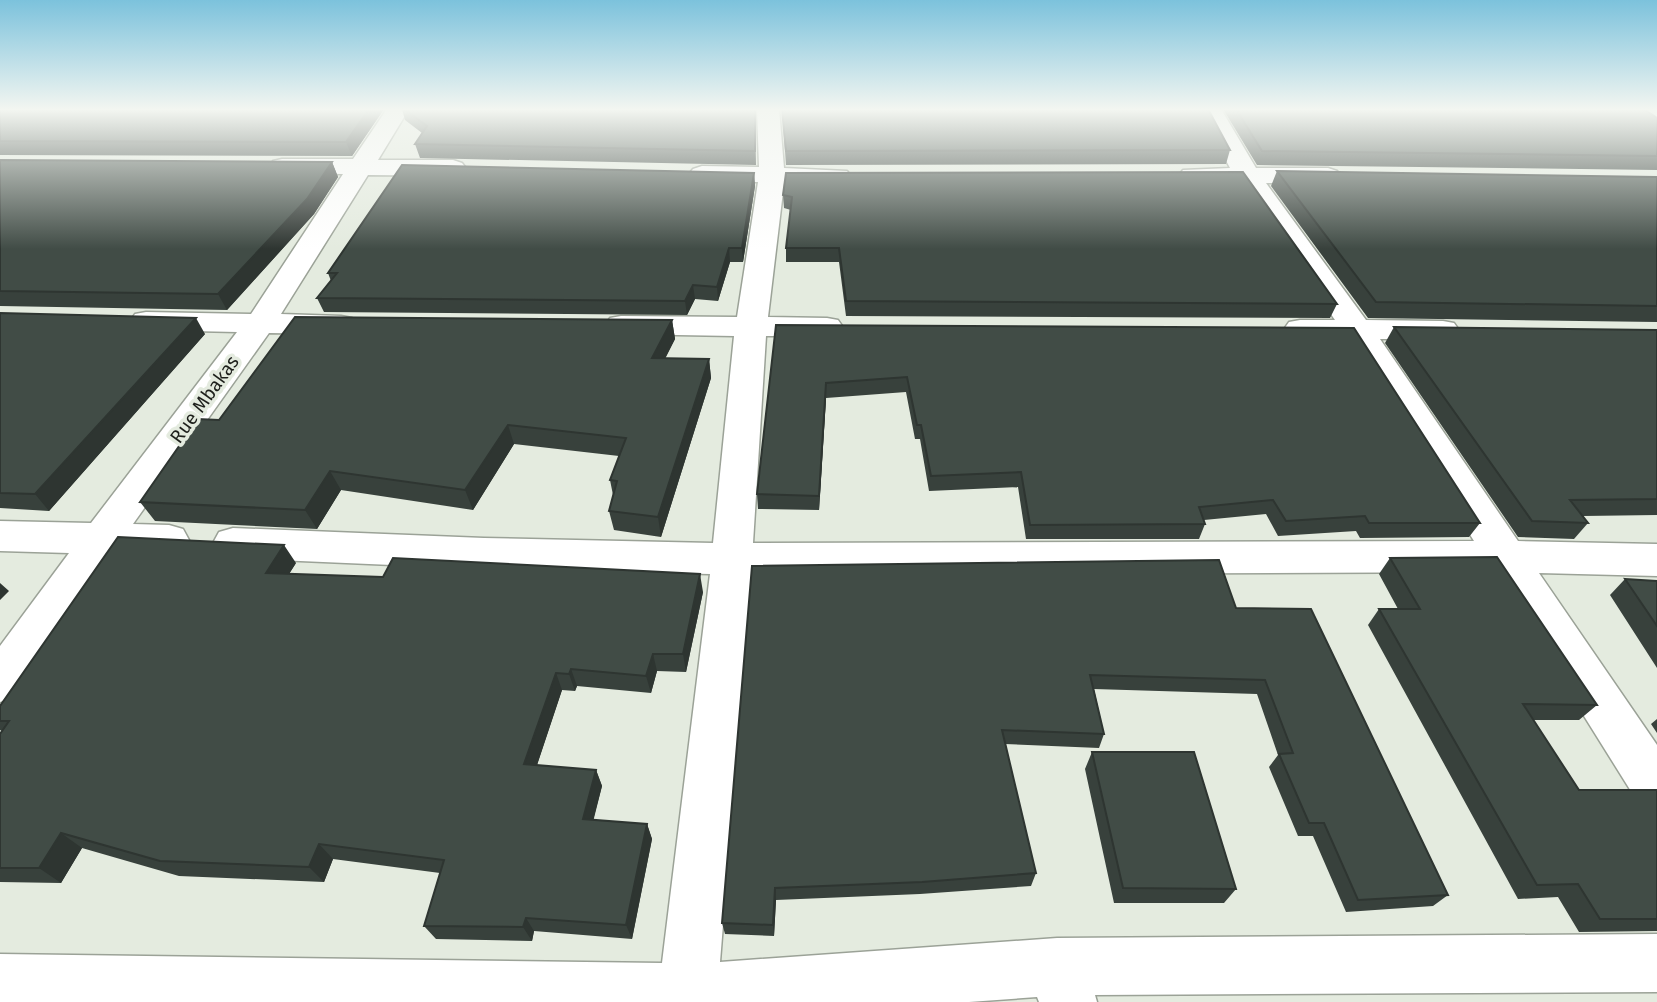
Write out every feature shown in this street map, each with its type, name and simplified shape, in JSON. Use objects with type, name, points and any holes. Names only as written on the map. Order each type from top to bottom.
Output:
[{"type":"street","name":"Rue Mbakas","points":[[0,682],[259,325],[369,156]]},
{"type":"street","points":[[688,998],[732,559],[751,326],[772,176],[771,156]]},
{"type":"street","points":[[1236,156],[1247,175],[1357,329],[1657,788]]},
{"type":"street","points":[[265,166],[482,169]]},
{"type":"street","points":[[675,173],[856,176]]},
{"type":"street","points":[[1163,175],[1356,177]]},
{"type":"street","points":[[123,321],[368,325]]},
{"type":"street","points":[[587,325],[863,327]]},
{"type":"street","points":[[1276,329],[1466,331]]},
{"type":"street","points":[[0,536],[103,537],[402,551],[732,559],[1504,555],[1657,560]]},
{"type":"street","points":[[0,983],[688,998],[1657,963]]},
{"type":"building","points":[[0,160],[332,162],[307,199],[218,294],[0,291]]},
{"type":"building","points":[[402,165],[754,173],[742,248],[729,248],[717,287],[693,285],[685,301],[317,298],[337,273],[328,273]]},
{"type":"building","points":[[1277,171],[1657,177],[1657,306],[1376,302]]},
{"type":"building","points":[[1243,172],[1337,304],[846,301],[839,248],[786,248],[792,197],[783,195],[786,173]]},
{"type":"building","points":[[0,313],[196,318],[35,494],[0,493]]},
{"type":"building","points":[[295,317],[672,320],[652,358],[709,359],[658,517],[609,511],[617,481],[610,480],[626,438],[508,425],[465,490],[330,471],[305,510],[140,502],[198,419],[219,420]]},
{"type":"building","points":[[776,325],[1354,328],[1480,523],[1369,523],[1365,516],[1286,521],[1273,500],[1199,507],[1205,524],[1030,525],[1021,472],[931,476],[921,425],[917,425],[907,377],[826,383],[819,496],[757,494]]},
{"type":"building","points":[[1394,327],[1657,330],[1657,499],[1570,500],[1588,523],[1532,521]]},
{"type":"building","points":[[118,537],[284,545],[266,573],[383,577],[393,558],[700,574],[683,654],[653,654],[646,676],[571,669],[569,674],[556,673],[524,764],[596,770],[583,819],[647,824],[626,925],[526,918],[523,927],[424,926],[444,860],[319,844],[309,867],[160,861],[61,833],[39,868],[0,868],[0,734],[9,721],[0,721],[0,706]]},
{"type":"building","points":[[1497,557],[1597,705],[1523,704],[1579,790],[1657,790],[1657,919],[1600,919],[1578,884],[1537,885],[1379,609],[1420,609],[1390,558]]},
{"type":"building","points":[[1219,560],[1236,608],[1311,609],[1448,895],[1358,900],[1324,823],[1309,823],[1279,754],[1293,753],[1265,680],[1090,675],[1104,734],[1002,730],[1036,873],[922,882],[775,888],[773,925],[722,923],[752,566]]},
{"type":"building","points":[[1625,579],[1657,581],[1657,626]]},
{"type":"building","points":[[1092,752],[1194,752],[1236,889],[1123,888]]}]
